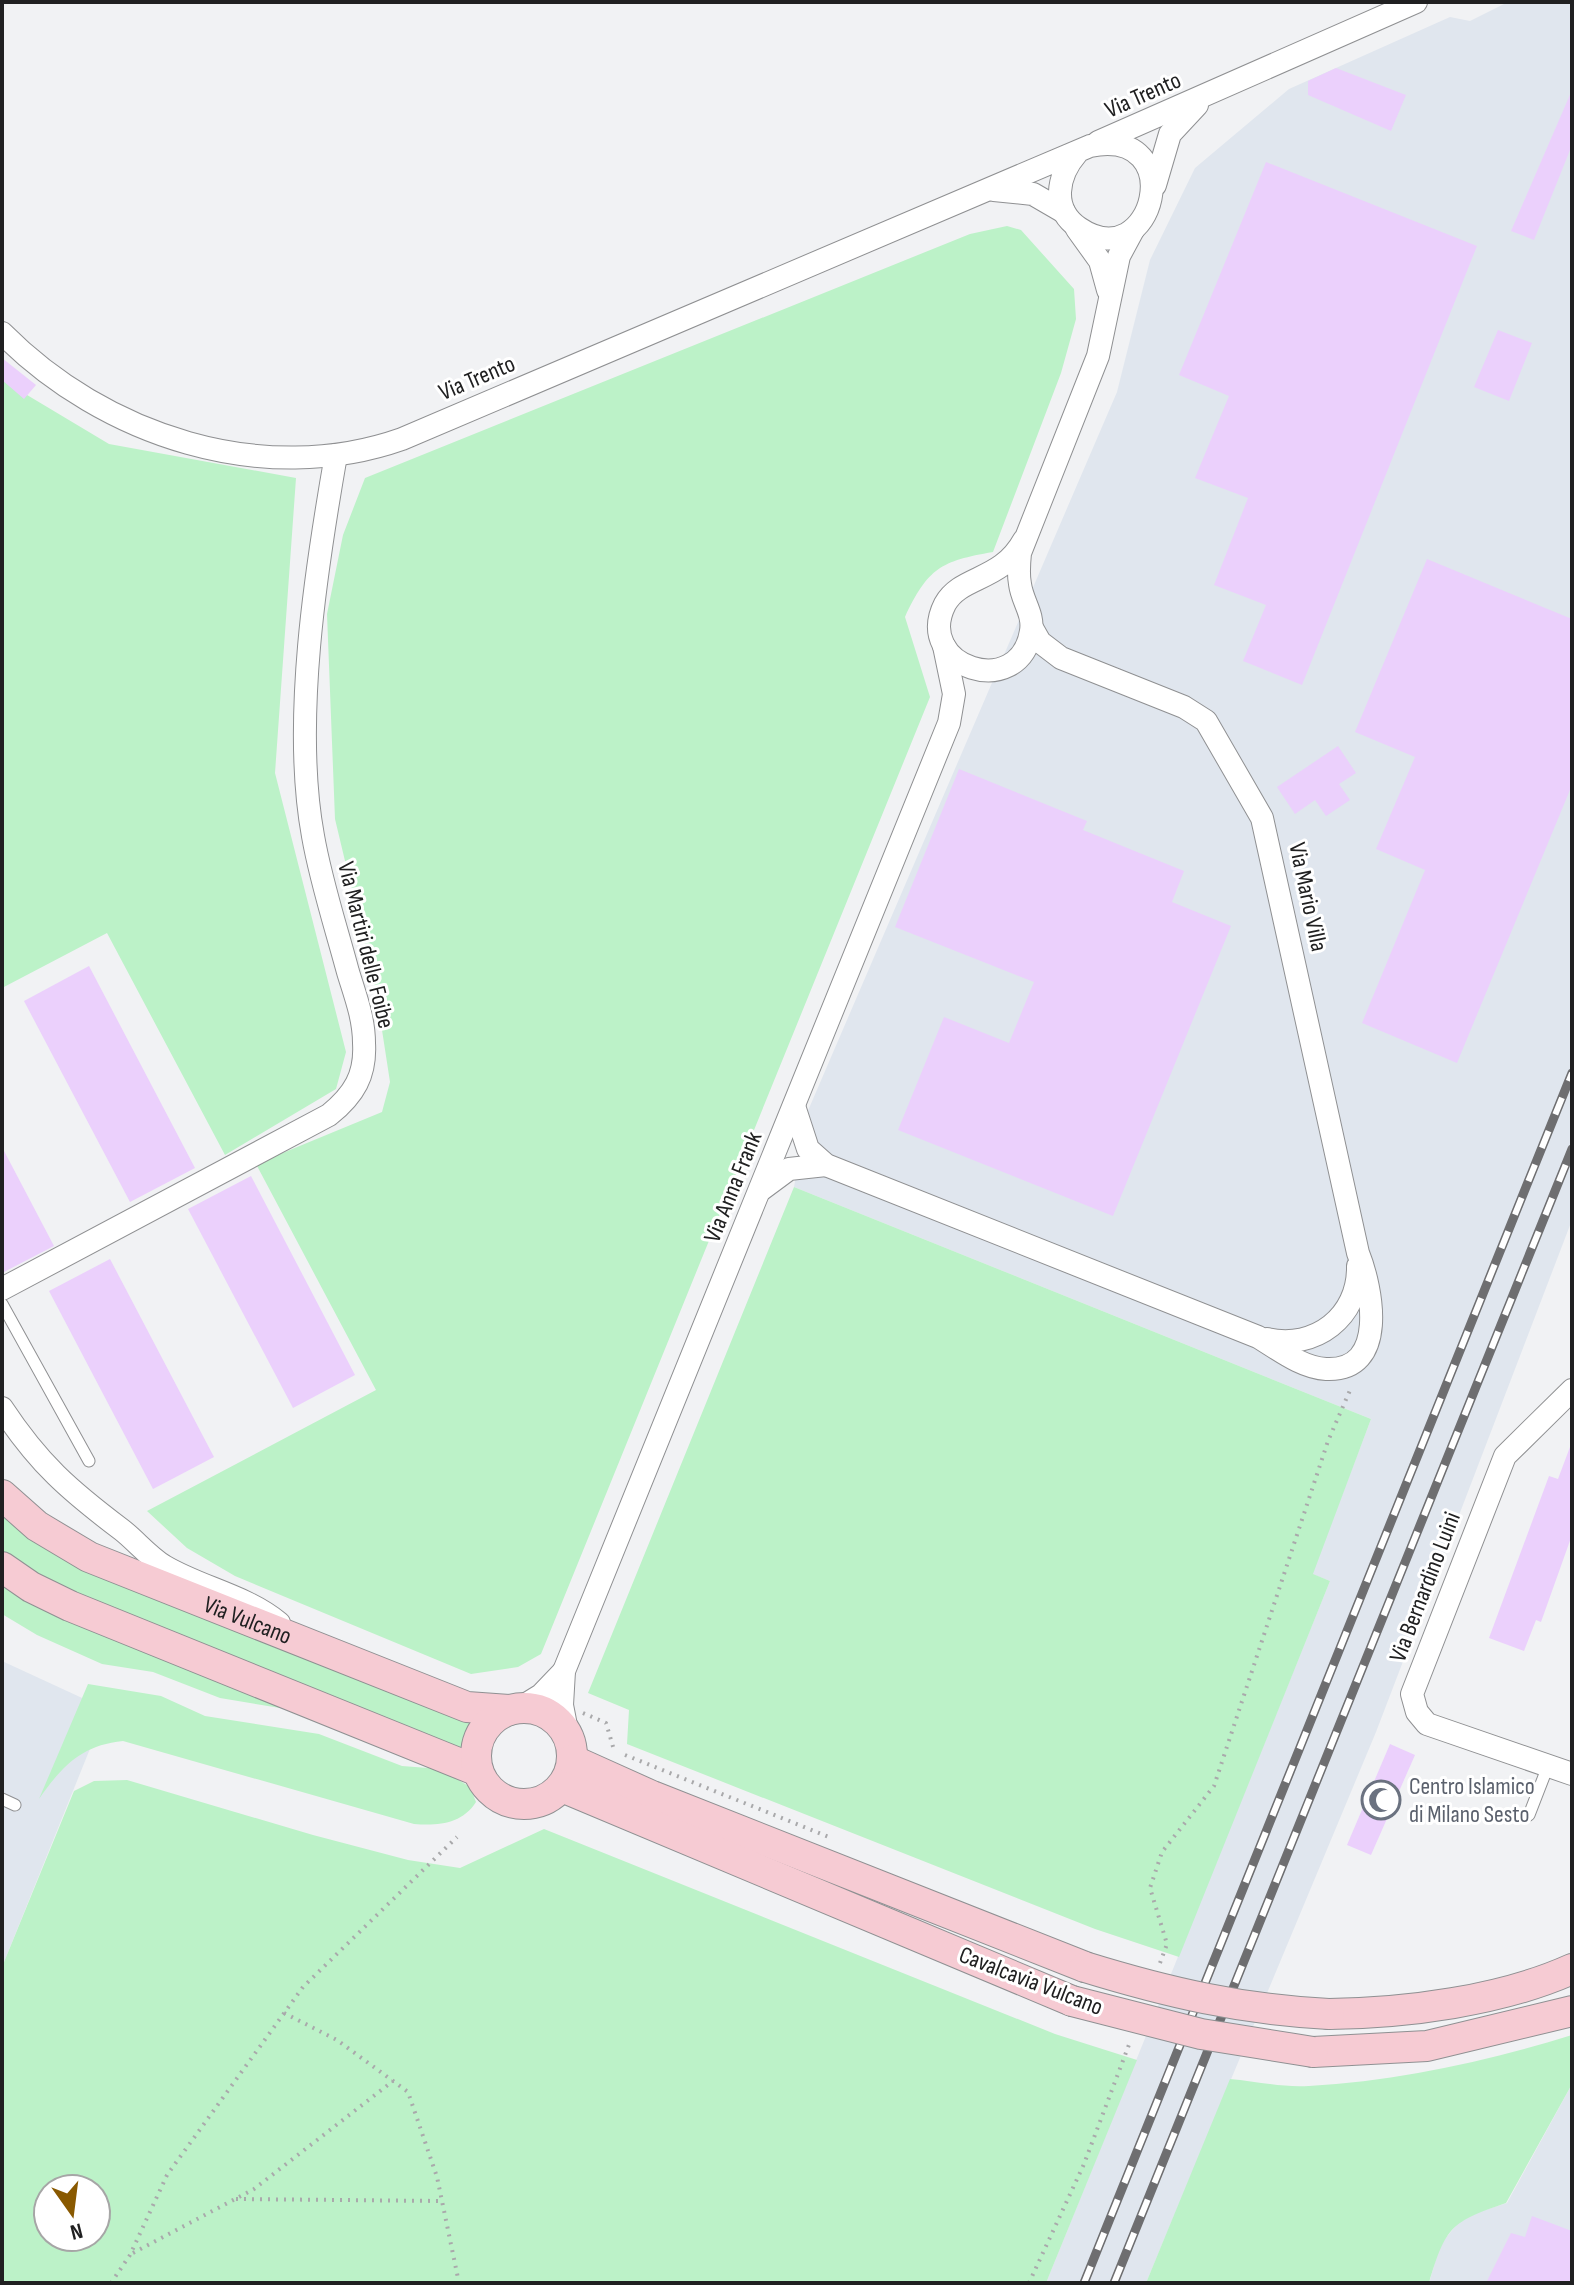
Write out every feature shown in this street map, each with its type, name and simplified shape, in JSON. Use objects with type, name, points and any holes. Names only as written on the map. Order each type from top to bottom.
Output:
[{"type":"main road","name":"Via Vulcano","points":[[2,1495],[37,1526],[89,1557],[467,1707],[515,1709]]},
{"type":"main road","points":[[2,1567],[31,1587],[70,1606],[478,1771]]},
{"type":"main road","points":[[515,1709],[543,1712],[562,1726],[567,1761],[540,1802],[514,1803],[493,1794],[478,1771],[476,1752],[481,1734],[493,1720],[515,1709]]},
{"type":"main road","name":"Cavalcavia Vulcano","points":[[567,1761],[1085,1967],[1201,2000],[1271,2011],[1329,2014],[1424,2008],[1508,1989],[1572,1969]]},
{"type":"main road","name":"Cavalcavia Vulcano","points":[[567,1761],[1072,2001],[1201,2034],[1313,2052],[1376,2051],[1450,2042],[1572,2011]]},
{"type":"street","name":"Via Trento","points":[[2,333],[78,393],[116,415],[163,435],[238,455],[296,458],[373,449],[1083,150],[1416,2]]},
{"type":"street","name":"Via Trento","points":[[974,195],[1021,191],[1102,237],[1133,230],[1144,219],[1170,134],[1189,111],[1216,91]]},
{"type":"street","name":"Via Trento","points":[[1083,150],[1120,145],[1134,152],[1144,162],[1154,190]]},
{"type":"street","points":[[1083,150],[1060,180],[1059,196],[1069,218],[1100,261],[1110,303]]},
{"type":"street","points":[[1024,540],[1006,564],[956,591],[946,602],[941,616],[944,646],[965,667],[1001,668],[1028,643],[1032,628],[1023,599],[1019,569],[1024,540],[1098,356],[1119,256],[1133,230]]},
{"type":"street","name":"Via Martiri delle Foibe","points":[[2,1289],[329,1115],[346,1102],[359,1084],[364,1063],[363,1023],[321,873],[311,825],[305,765],[313,614],[336,455]]},
{"type":"street","points":[[979,581],[999,582],[1023,599]]},
{"type":"street","name":"Via Mario Villa","points":[[1032,628],[1040,642],[1061,658],[1184,707],[1206,721],[1262,818],[1372,1308],[1368,1341],[1362,1354],[1341,1368],[1309,1366],[1258,1337]]},
{"type":"street","name":"Via Anna Frank","points":[[944,646],[954,694],[949,723]]},
{"type":"street","name":"Via Mario Villa","points":[[1001,668],[1036,657],[1061,658]]},
{"type":"street","name":"Via Anna Frank","points":[[567,1761],[562,1705],[564,1671],[949,723],[969,692],[1001,668]]},
{"type":"street","name":"Via Mario Villa","points":[[794,1106],[797,1124],[808,1149],[826,1165],[1277,1342],[1301,1341],[1325,1331],[1336,1322],[1352,1301],[1357,1288],[1358,1253]]},
{"type":"street","name":"Via Mario Villa","points":[[759,1192],[789,1169],[826,1165]]},
{"type":"street","name":"Via Bernardino Luini","points":[[1572,1390],[1505,1456],[1412,1694],[1417,1712],[1427,1724],[1572,1774]]},
{"type":"street","points":[[2,1408],[31,1451],[64,1487],[151,1556],[178,1573],[267,1613],[302,1642]]},
{"type":"street","name":"Via Anna Frank","points":[[515,1709],[547,1690],[564,1671]]},
{"type":"lane","points":[[2,1304],[89,1461]]},
{"type":"lane","points":[[1529,1815],[1548,1766]]},
{"type":"lane","points":[[2,1799],[15,1805]]},
{"type":"path","points":[[1156,1973],[1167,1944],[1150,1888],[1162,1852],[1214,1786],[1328,1441],[1351,1388]]},
{"type":"path","points":[[111,2283],[130,2255],[167,2175],[303,1987],[457,1837]]},
{"type":"path","points":[[284,2013],[337,2040],[408,2092],[442,2201],[459,2283]]},
{"type":"path","points":[[1029,2283],[1084,2164],[1134,2032]]},
{"type":"path","points":[[130,2255],[254,2189],[393,2081]]},
{"type":"path","points":[[234,2199],[442,2201]]},
{"type":"shaded area","points":[[1508,2],[1572,2],[1572,1220],[1376,1732],[1146,2283],[1046,2283],[1330,1581],[1312,1574],[1371,1419],[794,1187],[807,1113],[1117,392],[1150,260],[1195,168],[1289,89],[1450,17],[1470,21]]},
{"type":"shaded area","points":[[2,1661],[106,1709],[2,1967]]},
{"type":"shaded area","points":[[1572,2084],[1572,2283],[1429,2283],[1440,2245],[1463,2217],[1507,2203]]},
{"type":"green space","points":[[1007,226],[1021,230],[1074,289],[1076,319],[1061,373],[993,552],[961,559],[938,570],[921,587],[905,617],[930,697],[541,1654],[518,1667],[471,1674],[235,1576],[187,1548],[147,1511],[376,1390],[256,1164],[382,1112],[390,1082],[376,991],[335,819],[327,614],[343,535],[365,478],[970,234]]},
{"type":"green space","points":[[2,380],[109,444],[296,478],[275,773],[346,1052],[336,1089],[225,1155],[107,933],[2,988]]},
{"type":"green space","points":[[794,1187],[1371,1419],[1313,1574],[1330,1581],[1179,1957],[1095,1929],[627,1744],[629,1710],[588,1693]]},
{"type":"green space","points":[[2,1511],[329,1663],[480,1723],[468,1753],[57,1588],[2,1555]]},
{"type":"green space","points":[[2,1586],[54,1613],[282,1705],[280,1708],[220,1698],[153,1672],[102,1664],[37,1635],[2,1614]]},
{"type":"green space","points":[[88,1684],[161,1696],[205,1716],[319,1734],[402,1766],[441,1769],[470,1787],[476,1802],[464,1815],[449,1822],[414,1824],[123,1741],[84,1752],[65,1767],[39,1799]]},
{"type":"green space","points":[[127,1780],[313,1835],[408,1860],[460,1868],[544,1829],[1055,2034],[1137,2060],[1046,2283],[2,2283],[2,1967],[74,1791],[94,1781]]},
{"type":"green space","points":[[1572,2035],[1572,2084],[1506,2203],[1473,2216],[1453,2229],[1440,2249],[1429,2283],[1146,2283],[1230,2079],[1299,2086],[1375,2080],[1475,2061]]},
{"type":"building","points":[[1336,68],[1406,95],[1391,131],[1308,95],[1308,81]]},
{"type":"building","points":[[1572,90],[1572,145],[1534,240],[1511,231]]},
{"type":"building","points":[[1266,162],[1477,246],[1302,685],[1243,661],[1266,605],[1214,585],[1248,498],[1195,478],[1229,396],[1179,375]]},
{"type":"building","points":[[1498,330],[1532,343],[1509,401],[1474,387]]},
{"type":"building","points":[[2,358],[36,385],[24,399],[2,380]]},
{"type":"building","points":[[1427,559],[1572,619],[1572,785],[1457,1063],[1362,1023],[1425,870],[1376,849],[1415,757],[1355,732]]},
{"type":"building","points":[[1338,746],[1356,773],[1339,784],[1350,800],[1326,816],[1315,800],[1295,814],[1277,787]]},
{"type":"building","points":[[959,769],[1087,821],[1083,830],[1184,871],[1172,902],[1231,926],[1113,1216],[898,1130],[944,1017],[1009,1043],[1034,982],[895,927]]},
{"type":"building","points":[[89,966],[195,1168],[130,1202],[24,1001]]},
{"type":"building","points":[[2,1147],[54,1246],[2,1273]]},
{"type":"building","points":[[251,1176],[355,1375],[293,1408],[188,1209]]},
{"type":"building","points":[[110,1259],[214,1457],[153,1489],[49,1291]]},
{"type":"building","points":[[1570,1447],[1572,1535],[1541,1622],[1536,1620],[1524,1651],[1489,1638],[1549,1476],[1558,1479]]},
{"type":"building","name":"Centro Islamico di Milano Sesto","points":[[1390,1744],[1415,1755],[1371,1855],[1347,1845]]},
{"type":"building","points":[[1532,2216],[1572,2231],[1572,2283],[1486,2283],[1511,2233],[1525,2237]]},
{"type":"railway","points":[[1084,2283],[1572,1073]]},
{"type":"railway","points":[[1114,2283],[1572,1149]]},
{"type":"place","name":"Centro Islamico di Milano Sesto","points":[[1381,1800]]}]
